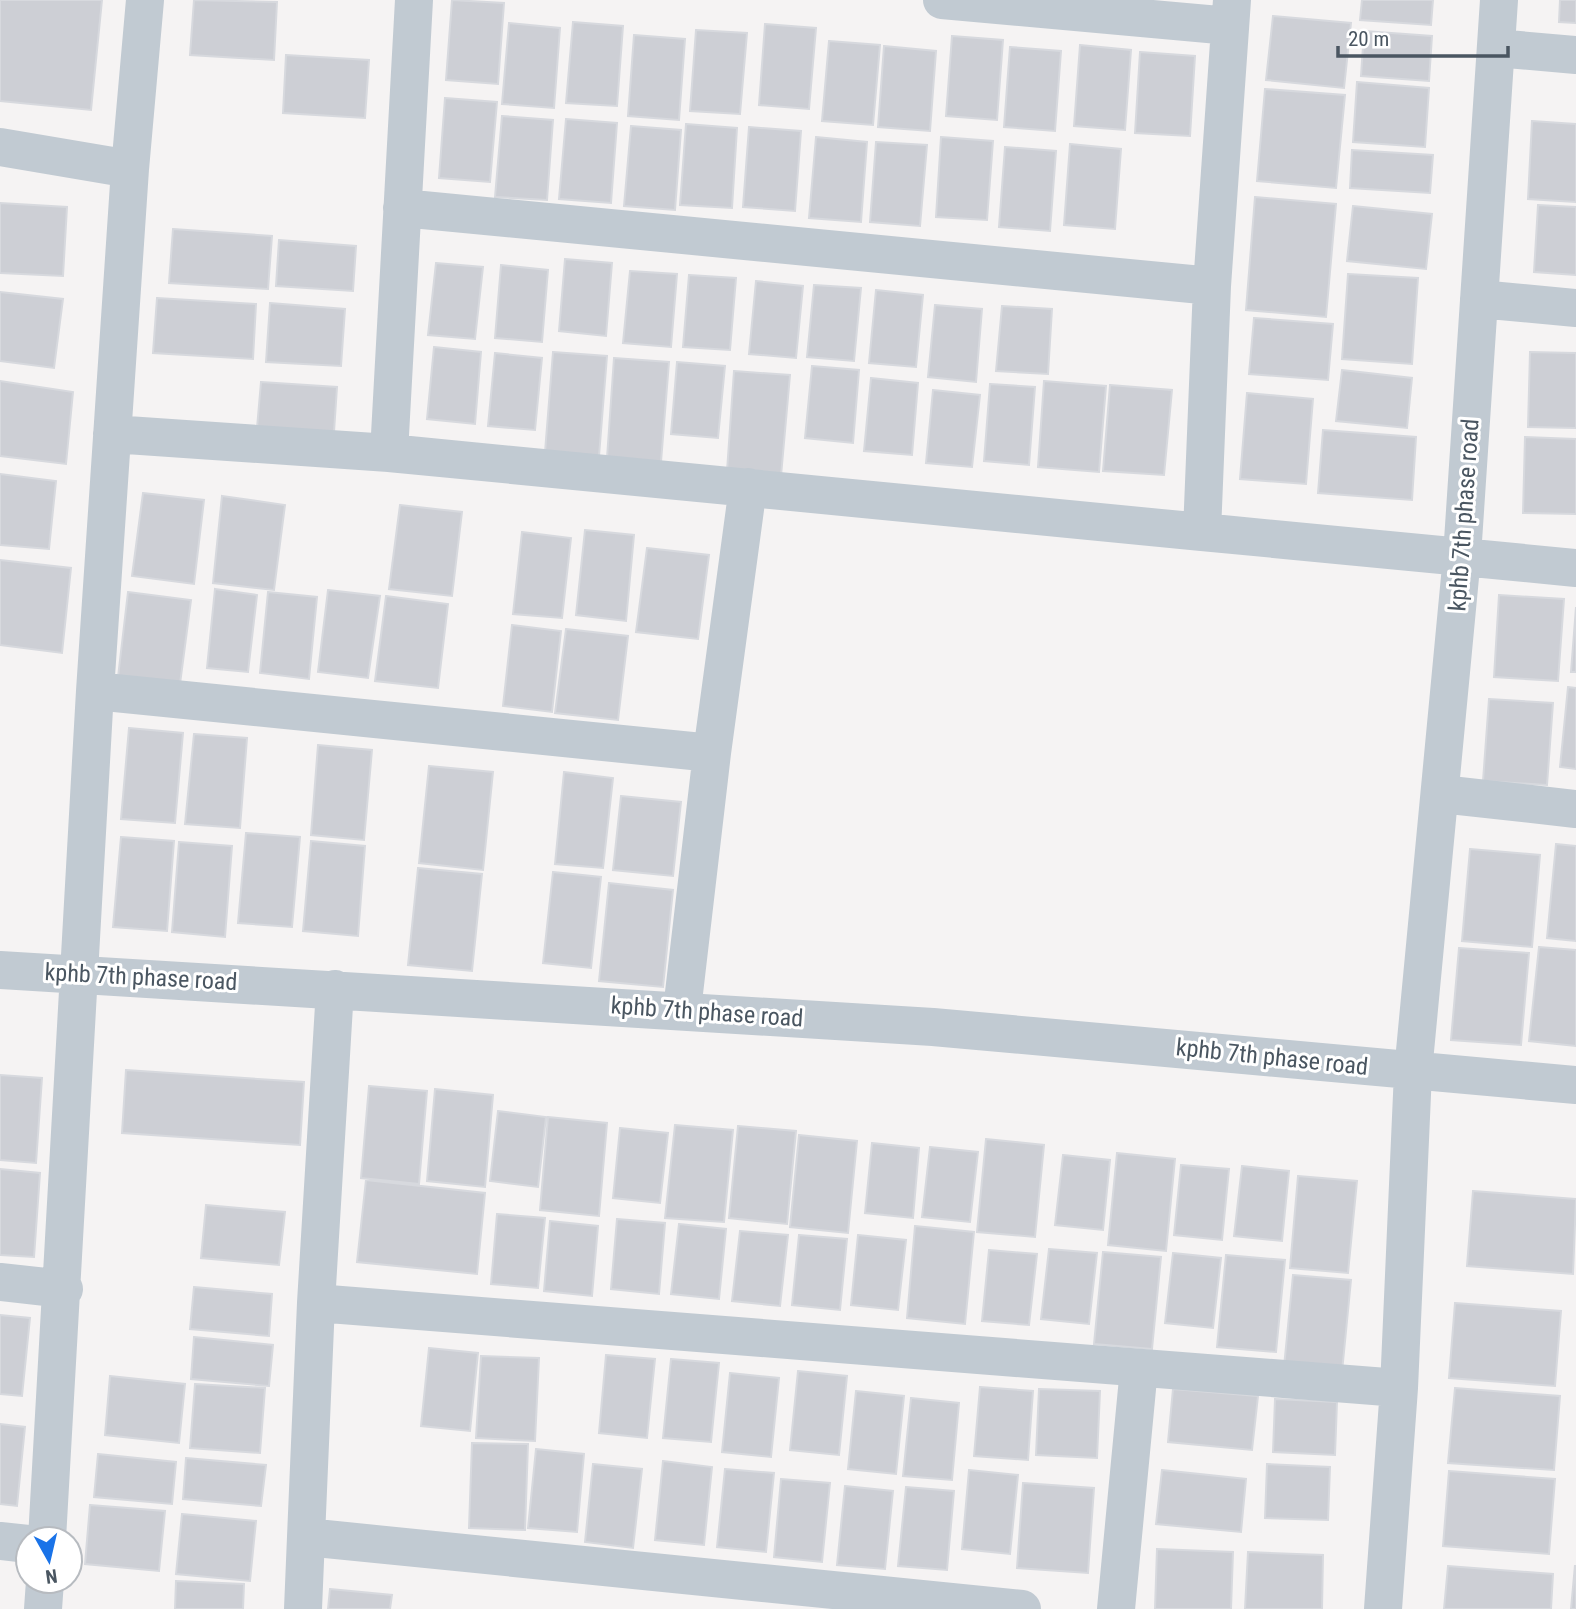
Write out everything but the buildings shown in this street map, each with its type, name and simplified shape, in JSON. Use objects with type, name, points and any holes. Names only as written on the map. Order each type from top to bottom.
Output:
[{"type":"street","points":[[48,1525],[64,1289],[77,972],[130,169],[145,0]]},
{"type":"street","points":[[389,453],[414,0]]},
{"type":"street","points":[[942,0],[1231,13],[1212,286],[1202,532]]},
{"type":"street","name":"kphb 7th phase road","points":[[1383,1609],[1399,1388],[1413,1072],[1462,556],[1499,0]]},
{"type":"street","points":[[1496,48],[1576,55]]},
{"type":"street","points":[[0,147],[130,169]]},
{"type":"street","points":[[402,208],[1212,286]]},
{"type":"street","points":[[1479,299],[1576,308]]},
{"type":"street","points":[[112,434],[389,453],[1576,568]]},
{"type":"street","points":[[682,1010],[712,752],[748,487]]},
{"type":"street","points":[[95,691],[712,752]]},
{"type":"street","points":[[1441,794],[1576,809]]},
{"type":"street","name":"kphb 7th phase road","points":[[0,970],[77,972],[682,1010],[1090,1039],[1413,1072],[1576,1085]]},
{"type":"street","points":[[303,1609],[316,1303],[335,989]]},
{"type":"street","points":[[0,1282],[64,1289]]},
{"type":"street","points":[[316,1303],[1399,1388]]},
{"type":"street","points":[[1116,1609],[1139,1368]]},
{"type":"street","points":[[306,1537],[1022,1609]]}]
